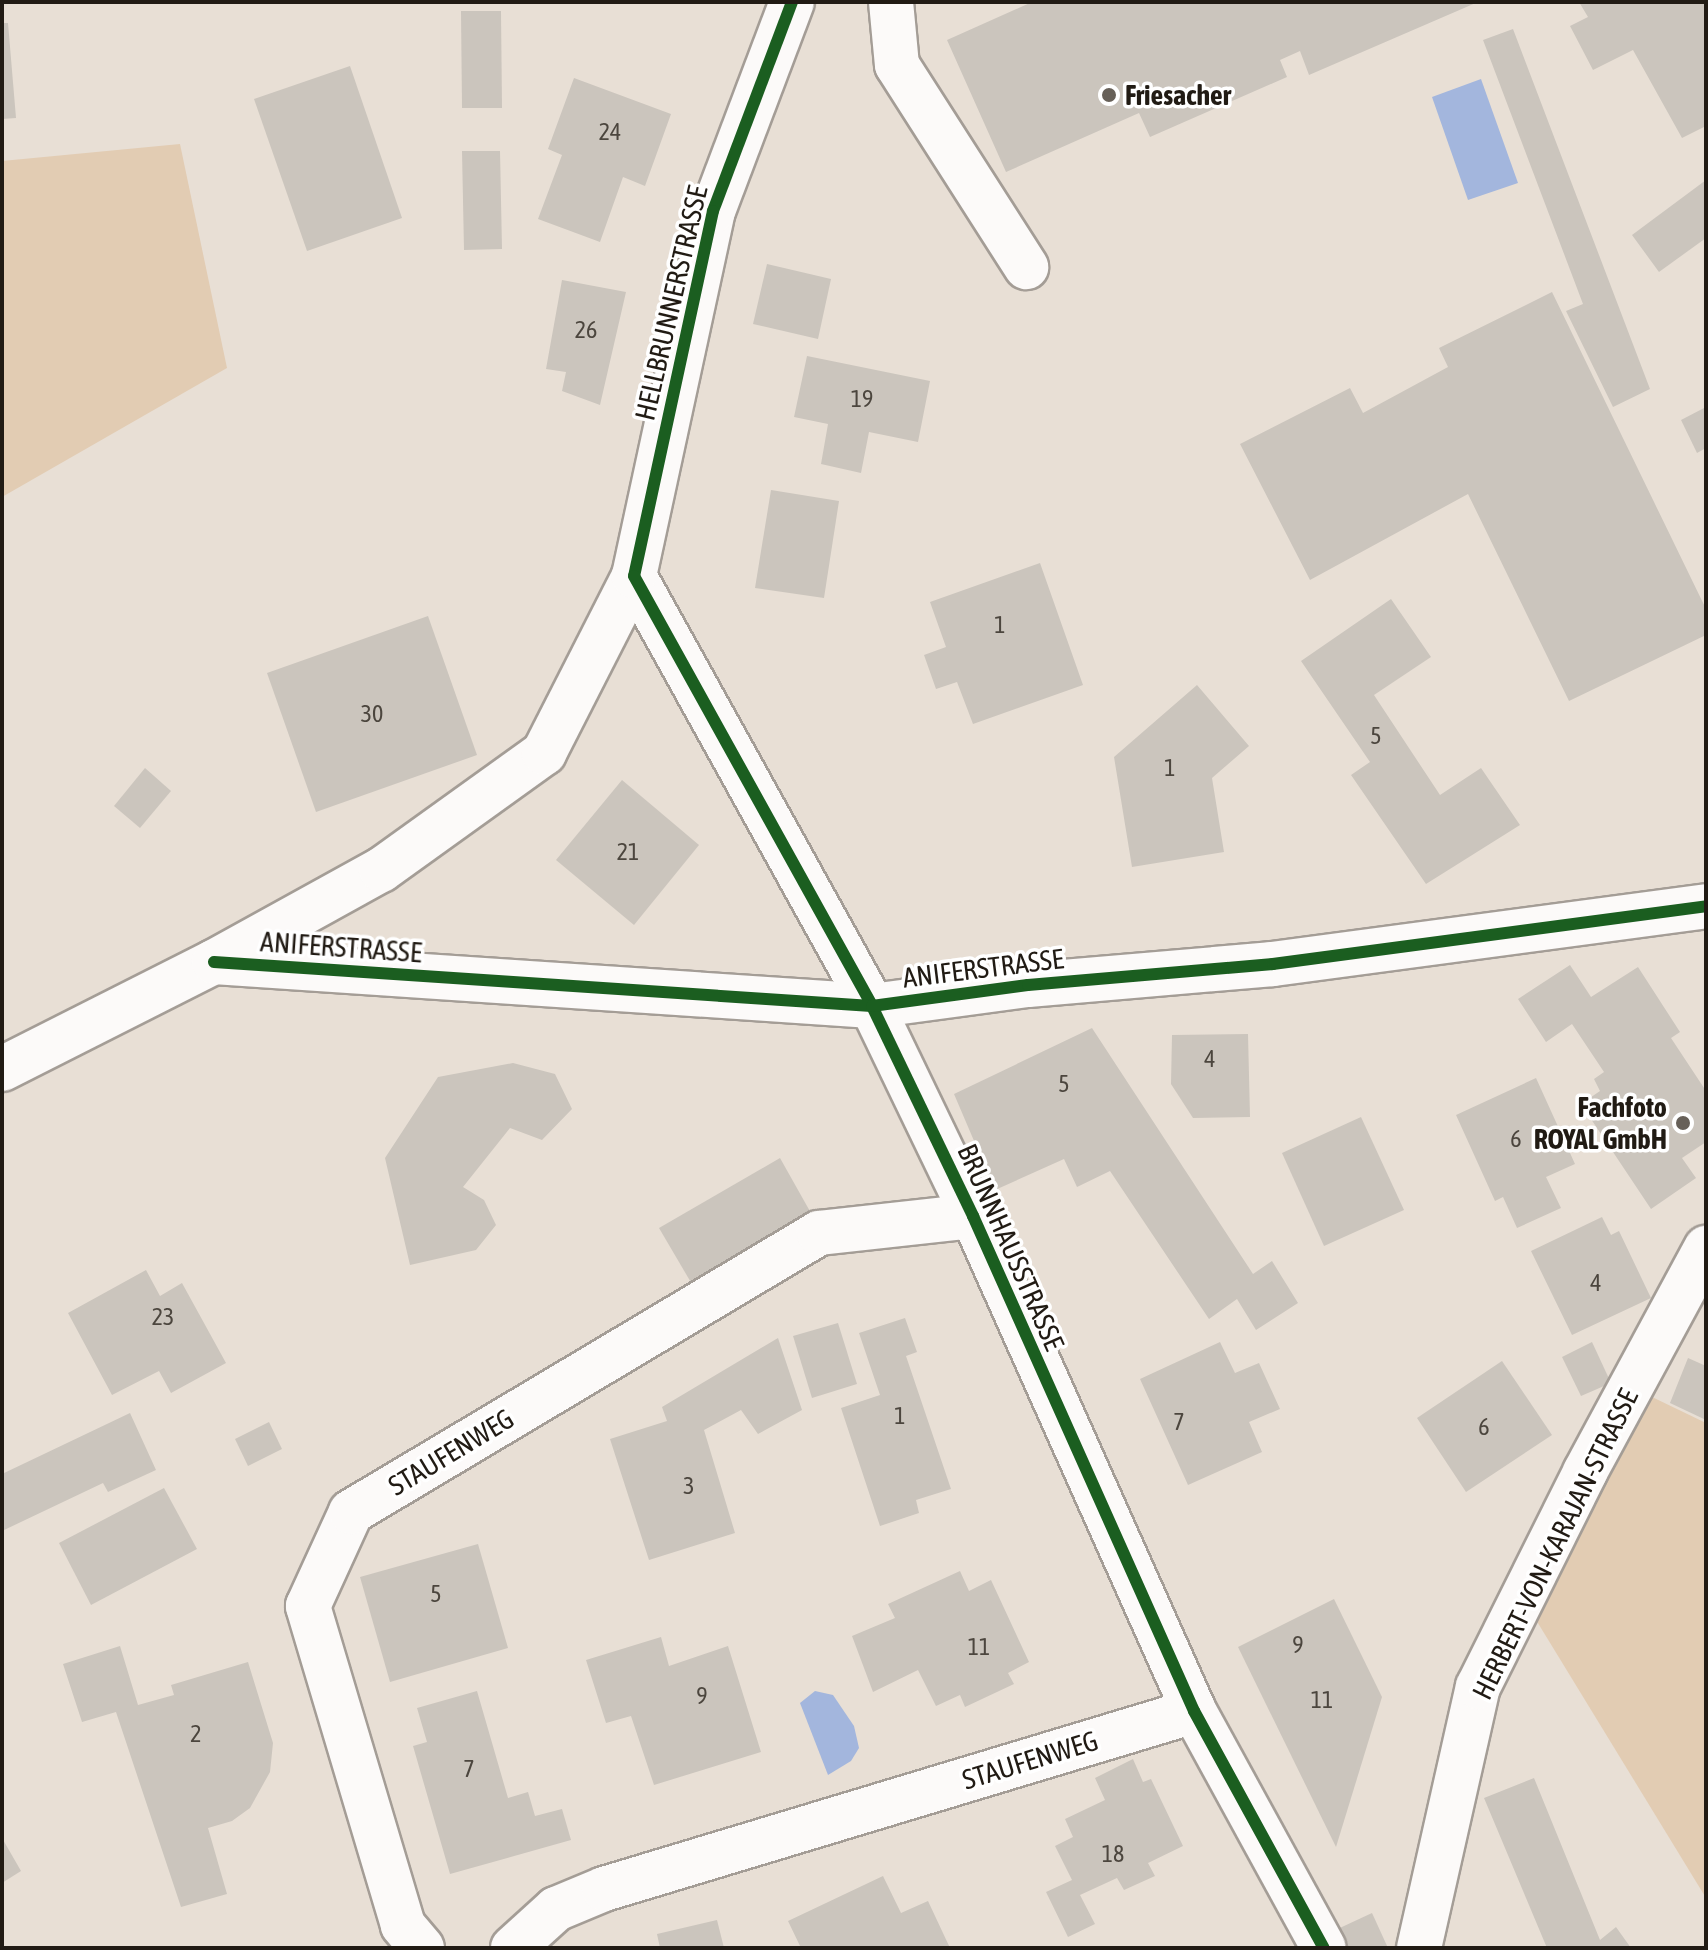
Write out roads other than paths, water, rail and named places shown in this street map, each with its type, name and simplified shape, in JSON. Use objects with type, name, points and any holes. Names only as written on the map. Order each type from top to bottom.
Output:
[{"type":"street","name":"HELLBRUNNERSTRASSE","points":[[2,1069],[214,962],[381,870],[544,753],[634,576],[713,211],[792,2]]},
{"type":"street","points":[[891,2],[897,65],[1026,267]]},
{"type":"street","name":"BRUNNHAUSSTRASSE","points":[[634,576],[872,1006],[973,1216],[1194,1711],[1324,1948]]},
{"type":"street","name":"ANIFERSTRASSE","points":[[214,962],[872,1006],[1028,985],[1273,964],[1706,906]]},
{"type":"street","name":"STAUFENWEG","points":[[422,1948],[403,1925],[308,1606],[351,1512],[819,1233],[973,1216]]},
{"type":"street","name":"HERBERT-VON-KARAJAN-STRASSE","points":[[1419,1948],[1478,1687],[1585,1472],[1706,1248]]},
{"type":"street","name":"STAUFENWEG","points":[[513,1948],[556,1909],[604,1889],[1194,1711]]},
{"type":"water","points":[[1481,79],[1518,183],[1468,200],[1432,97]]},
{"type":"water","points":[[815,1691],[833,1695],[854,1726],[859,1748],[851,1761],[828,1775],[800,1703]]},
{"type":"place","name":"Friesacher","points":[[1109,95]]},
{"type":"place","name":"Fachfoto ROYAL GmbH","points":[[1683,1123]]}]
